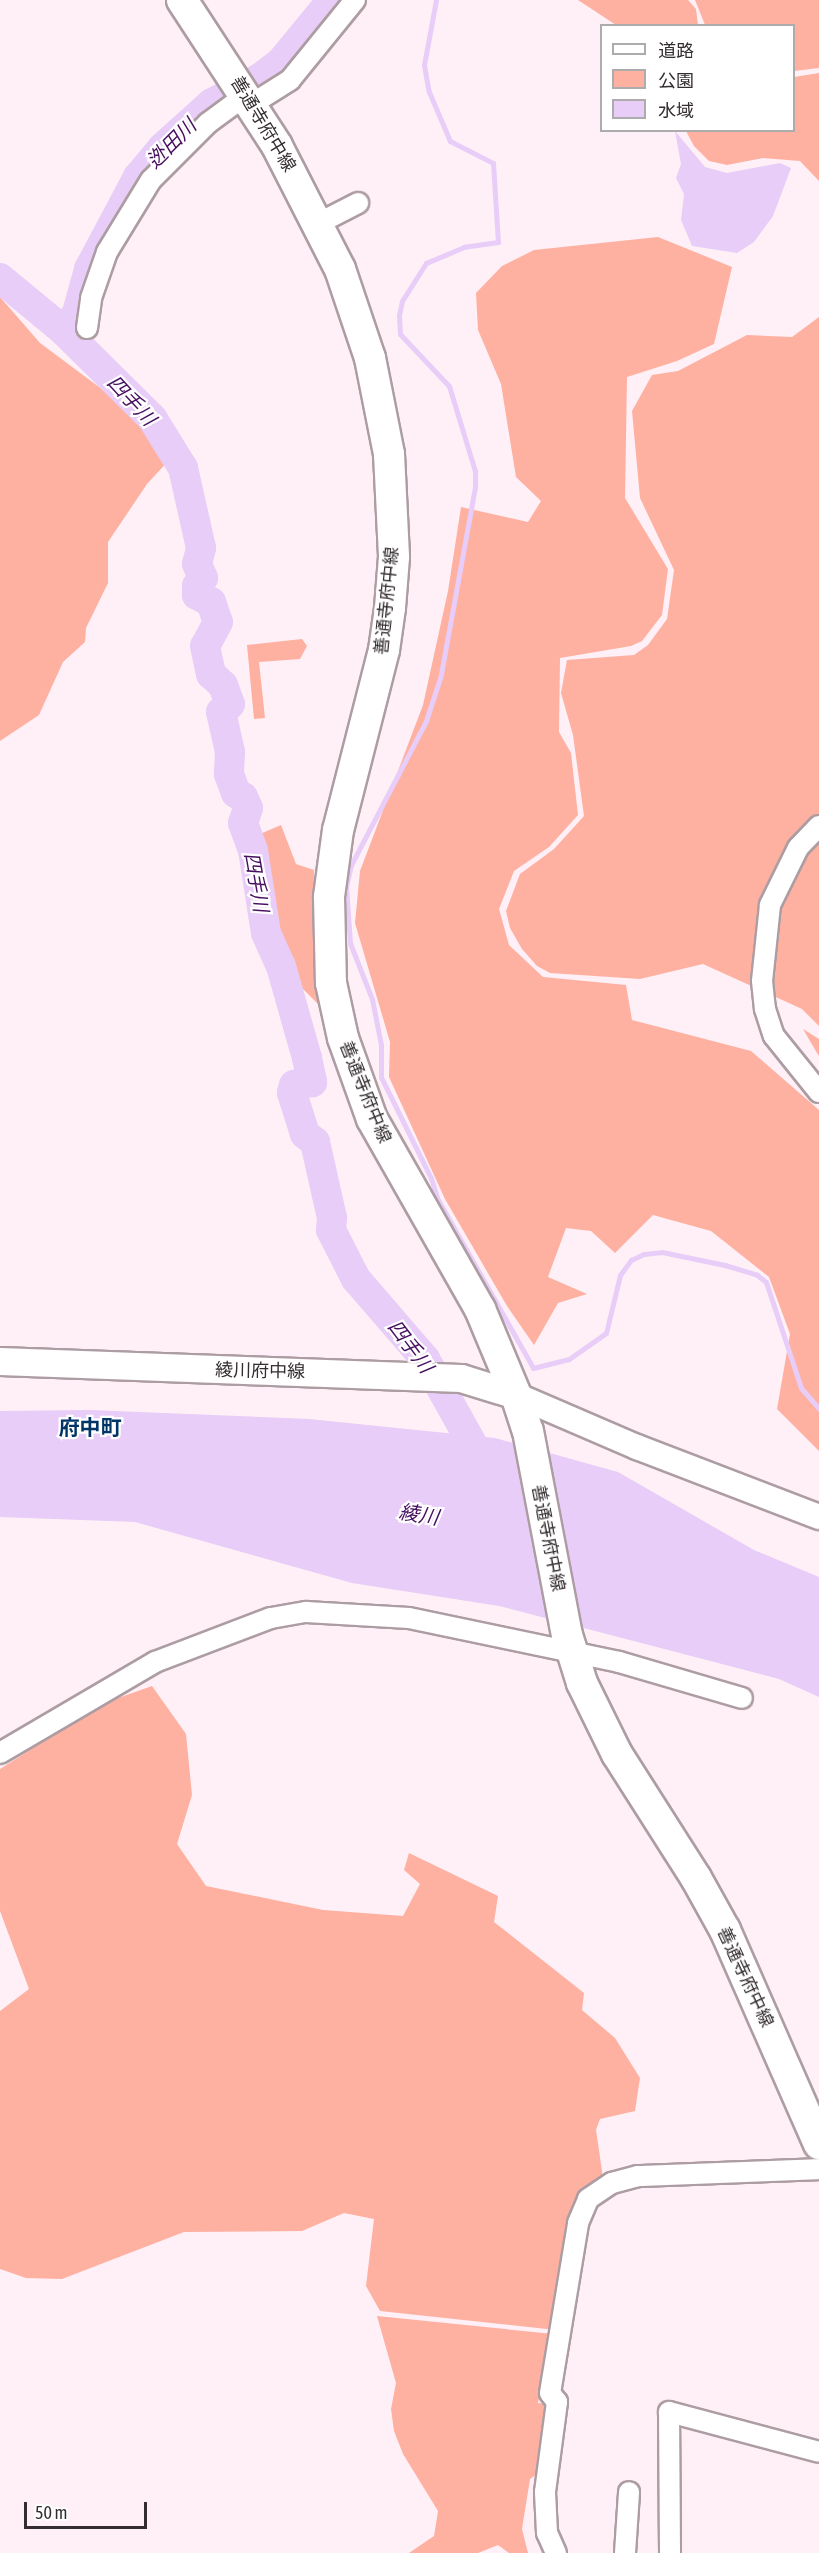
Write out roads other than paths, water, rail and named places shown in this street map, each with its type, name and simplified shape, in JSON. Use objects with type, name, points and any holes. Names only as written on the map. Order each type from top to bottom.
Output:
[{"type":"main road","name":"善通寺府中線","points":[[182,0],[245,93],[319,223],[354,302],[370,358],[386,435],[393,503],[394,557],[384,650],[332,866],[327,925],[331,983],[343,1038],[372,1119],[480,1308],[516,1395],[528,1431],[569,1645],[616,1754],[696,1878],[725,1930],[819,2144]]},
{"type":"main road","name":"綾川府中線","points":[[0,1361],[445,1377],[494,1385],[516,1395]]},
{"type":"street","points":[[87,328],[91,298],[107,252],[152,180],[207,123],[245,93],[290,80],[355,0]]},
{"type":"street","points":[[319,223],[358,203]]},
{"type":"street","points":[[819,826],[798,848],[771,905],[762,981],[765,1009],[774,1036],[819,1092]]},
{"type":"street","points":[[516,1395],[637,1447],[819,1517]]},
{"type":"street","points":[[0,1753],[155,1662],[271,1618],[306,1612],[409,1618],[569,1645],[742,1698]]},
{"type":"street","points":[[556,2553],[546,2523],[545,2492],[557,2402],[550,2393],[578,2223],[588,2199],[612,2183],[638,2176],[819,2169]]},
{"type":"street","points":[[670,2553],[669,2412],[819,2452]]},
{"type":"street","points":[[625,2553],[629,2492]]},
{"type":"water","points":[[675,132],[705,167],[727,173],[780,163],[791,168],[773,216],[754,242],[737,253],[692,246],[681,220],[684,194],[676,178],[681,164]]},
{"type":"water","name":"綾川","points":[[90,1410],[309,1419],[495,1438],[618,1472],[754,1550],[819,1577],[819,1697],[779,1679],[499,1606],[352,1583],[135,1522],[0,1517],[0,1411]]},
{"type":"waterway","name":"迯田川","points":[[64,331],[77,313],[89,269],[138,177],[162,148],[212,103],[260,78],[281,62],[332,0]]},
{"type":"waterway","points":[[436,0],[424,65],[429,92],[450,141],[493,163],[498,242],[464,247],[426,263],[402,301],[399,315],[400,334],[449,386],[475,471],[475,487],[441,675],[426,721],[351,865],[346,886],[350,943],[372,999],[381,1045],[381,1077],[431,1178],[437,1198],[533,1368],[569,1359],[606,1333],[620,1275],[631,1260],[644,1254],[662,1252],[725,1265],[757,1275],[766,1282],[801,1388],[819,1409]]},
{"type":"waterway","name":"四手川","points":[[0,278],[64,331],[152,418],[183,468],[201,548],[197,564],[203,578],[197,586],[197,595],[211,602],[218,622],[205,646],[211,674],[223,685],[230,704],[221,712],[230,752],[229,774],[236,793],[243,797],[248,808],[243,823],[253,850],[266,933],[281,966],[307,1058],[312,1082],[294,1085],[292,1093],[305,1134],[315,1142],[332,1218],[331,1230],[356,1279],[425,1359],[480,1458],[479,1473]]},
{"type":"district","name":"府中町","points":[[90,1427]]}]
